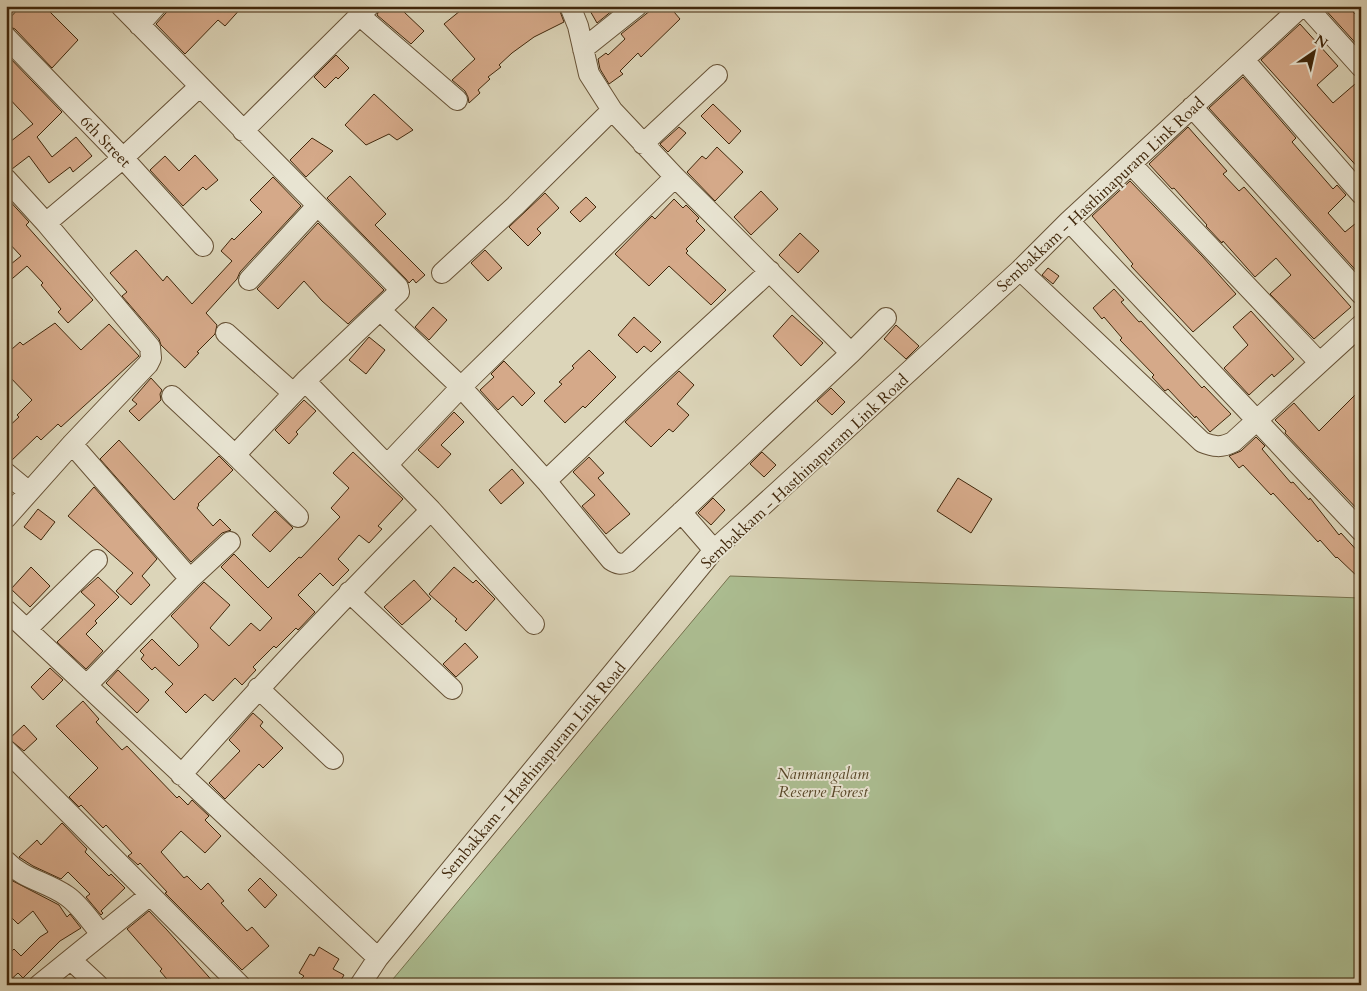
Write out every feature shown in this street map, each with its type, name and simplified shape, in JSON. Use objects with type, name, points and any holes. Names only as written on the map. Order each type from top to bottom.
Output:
[{"type":"street","points":[[121,6],[398,287],[399,292],[299,387],[235,455]]},
{"type":"street","points":[[139,25],[156,6]]},
{"type":"street","points":[[570,6],[578,26],[589,74],[612,110],[674,177],[851,353]]},
{"type":"street","points":[[583,49],[638,6]]},
{"type":"street","name":"Sembakkam - Hasthinapuram Link Road","points":[[360,985],[378,958],[714,550],[1020,270],[1069,222],[1302,6]]},
{"type":"street","points":[[1306,6],[1361,67]]},
{"type":"street","points":[[243,131],[364,10],[457,100]]},
{"type":"street","name":"6th Street","points":[[6,37],[123,158],[203,246]]},
{"type":"street","points":[[1244,60],[1361,194]]},
{"type":"street","points":[[644,144],[717,75]]},
{"type":"street","points":[[46,223],[123,158],[200,87]]},
{"type":"street","points":[[1192,108],[1361,294]]},
{"type":"street","points":[[442,273],[515,206],[612,110]]},
{"type":"street","points":[[1131,164],[1319,362]]},
{"type":"street","points":[[388,464],[461,387],[674,177]]},
{"type":"street","points":[[6,179],[46,223],[150,347],[152,354],[148,364],[72,444],[6,518]]},
{"type":"street","points":[[249,280],[318,206]]},
{"type":"street","points":[[1069,222],[1361,531]]},
{"type":"street","points":[[1020,270],[1202,442],[1214,446],[1224,447],[1233,442],[1361,324]]},
{"type":"street","points":[[546,481],[659,373],[770,271]]},
{"type":"street","points":[[380,310],[461,387],[546,481],[611,560],[617,564],[628,562],[886,318]]},
{"type":"street","points":[[226,333],[299,387],[388,464],[534,624]]},
{"type":"street","points":[[172,396],[298,517]]},
{"type":"street","points":[[72,444],[190,579]]},
{"type":"street","points":[[6,473],[29,492]]},
{"type":"street","points":[[181,775],[258,688],[349,592],[431,510]]},
{"type":"street","points":[[681,512],[714,550]]},
{"type":"street","points":[[87,685],[190,579],[230,542]]},
{"type":"street","points":[[27,630],[97,560]]},
{"type":"street","points":[[349,592],[452,689]]},
{"type":"street","points":[[6,610],[378,958]]},
{"type":"street","points":[[258,688],[333,759]]},
{"type":"street","points":[[6,750],[240,985]]},
{"type":"street","points":[[8,868],[69,897],[101,934]]},
{"type":"street","points":[[40,985],[150,895]]},
{"type":"street","points":[[71,960],[98,985]]},
{"type":"green space","name":"Nanmangalam Reserve Forest","points":[[730,576],[1361,598],[1361,985],[388,985]]},
{"type":"building","points":[[21,6],[44,6],[78,40],[52,68],[15,29],[6,25],[6,22]]},
{"type":"building","points":[[172,6],[243,6],[225,26],[218,20],[185,54],[156,24]]},
{"type":"building","points":[[381,6],[409,6],[404,12],[424,31],[411,44],[377,15]]},
{"type":"building","points":[[466,6],[558,6],[564,22],[534,37],[512,53],[499,65],[501,67],[488,77],[490,79],[478,90],[480,93],[469,103],[465,91],[452,80],[475,59],[444,24]]},
{"type":"building","points":[[583,6],[618,6],[597,23],[589,9],[585,11]]},
{"type":"building","points":[[656,6],[669,6],[680,19],[641,57],[638,53],[620,71],[623,74],[609,84],[600,69],[598,59],[606,53],[608,55],[625,39],[621,34]]},
{"type":"building","points":[[1322,6],[1347,6],[1361,20],[1361,49]]},
{"type":"building","points":[[1300,24],[1338,66],[1317,85],[1333,103],[1355,84],[1361,91],[1361,171],[1261,60]]},
{"type":"building","points":[[6,54],[62,112],[37,137],[52,157],[76,137],[92,156],[73,172],[70,167],[49,183],[29,156],[12,169],[6,167],[6,145],[33,124],[6,95]]},
{"type":"building","points":[[336,55],[349,68],[325,88],[314,77]]},
{"type":"building","points":[[1243,77],[1296,138],[1292,142],[1333,189],[1337,185],[1346,195],[1328,213],[1345,232],[1361,219],[1361,276],[1209,108]]},
{"type":"building","points":[[374,94],[413,130],[397,140],[389,134],[366,145],[345,125]]},
{"type":"building","points":[[713,104],[741,131],[729,144],[701,116]]},
{"type":"building","points":[[679,127],[686,133],[668,152],[660,144]]},
{"type":"building","points":[[1188,127],[1227,171],[1223,174],[1239,191],[1244,187],[1351,307],[1314,339],[1270,294],[1291,275],[1276,258],[1255,277],[1223,241],[1222,243],[1206,226],[1174,188],[1172,189],[1149,164]]},
{"type":"building","points":[[312,138],[333,151],[306,177],[290,160]]},
{"type":"building","points":[[717,147],[743,172],[715,201],[687,172],[702,156],[706,159]]},
{"type":"building","points":[[195,155],[218,180],[206,190],[203,187],[183,206],[150,170],[165,156],[179,171]]},
{"type":"building","points":[[350,176],[386,214],[375,225],[425,275],[416,283],[413,279],[409,283],[327,198]]},
{"type":"building","points":[[273,177],[301,206],[240,272],[237,279],[206,313],[217,325],[215,334],[197,352],[199,353],[185,368],[161,345],[159,339],[122,296],[127,292],[110,273],[136,250],[163,281],[167,276],[192,304],[232,261],[221,251],[232,238],[234,240],[262,212],[250,200]]},
{"type":"building","points":[[1130,181],[1236,294],[1193,332],[1131,266],[1133,264],[1092,216]]},
{"type":"building","points":[[761,191],[778,209],[751,235],[734,217]]},
{"type":"building","points":[[545,193],[559,208],[537,229],[541,233],[528,246],[509,227]]},
{"type":"building","points":[[6,197],[29,222],[26,225],[93,300],[68,323],[58,312],[61,309],[41,285],[43,283],[27,266],[6,284],[6,268],[21,256],[6,240]]},
{"type":"building","points":[[586,197],[596,207],[580,222],[570,212]]},
{"type":"building","points":[[674,199],[683,208],[686,205],[699,218],[696,221],[705,230],[686,249],[688,251],[686,253],[726,290],[711,305],[669,266],[649,286],[615,254],[652,216],[655,219]]},
{"type":"building","points":[[318,223],[384,290],[348,324],[322,301],[304,281],[278,309],[257,289]]},
{"type":"building","points":[[800,233],[819,251],[798,273],[779,255]]},
{"type":"building","points":[[485,250],[502,268],[488,281],[471,263]]},
{"type":"building","points":[[1048,268],[1059,276],[1053,284],[1042,275]]},
{"type":"building","points":[[1114,289],[1124,300],[1121,302],[1139,322],[1141,321],[1202,388],[1204,386],[1231,414],[1210,432],[1168,389],[1165,391],[1152,377],[1154,375],[1120,340],[1122,338],[1104,317],[1102,319],[1093,308]]},
{"type":"building","points":[[433,307],[447,320],[429,340],[415,327]]},
{"type":"building","points":[[1251,311],[1294,359],[1274,377],[1272,374],[1249,395],[1224,368],[1248,345],[1233,327]]},
{"type":"building","points":[[792,315],[823,343],[801,366],[773,336]]},
{"type":"building","points":[[634,317],[661,342],[651,352],[644,346],[637,353],[618,335]]},
{"type":"building","points":[[55,323],[81,350],[109,324],[139,356],[61,427],[58,424],[41,440],[37,436],[10,462],[6,461],[6,429],[19,417],[17,415],[32,400],[6,373],[6,344],[12,349],[20,342],[23,345]]},
{"type":"building","points":[[896,325],[919,346],[906,359],[884,339]]},
{"type":"building","points":[[369,337],[385,350],[366,374],[349,360]]},
{"type":"building","points":[[589,350],[616,377],[585,408],[583,406],[565,423],[544,401],[562,384],[559,382]]},
{"type":"building","points":[[504,361],[535,393],[522,406],[513,396],[498,410],[480,390],[494,377],[491,374]]},
{"type":"building","points":[[679,371],[694,385],[677,404],[689,415],[673,432],[669,429],[651,447],[625,422]]},
{"type":"building","points":[[151,378],[162,390],[160,394],[161,400],[139,421],[129,411],[137,404],[132,400]]},
{"type":"building","points":[[831,388],[845,402],[832,415],[817,401]]},
{"type":"building","points":[[1361,389],[1361,513],[1275,420],[1294,403],[1319,431]]},
{"type":"building","points":[[304,400],[316,411],[296,432],[298,434],[289,444],[275,430]]},
{"type":"building","points":[[454,412],[464,422],[441,445],[451,454],[438,468],[418,450]]},
{"type":"building","points":[[1256,437],[1265,446],[1262,449],[1291,483],[1293,482],[1309,500],[1310,498],[1339,535],[1341,533],[1361,555],[1361,580],[1336,558],[1320,540],[1318,542],[1273,493],[1271,495],[1243,465],[1239,468],[1229,456],[1241,451]]},
{"type":"building","points":[[119,440],[174,500],[219,456],[233,470],[198,504],[197,508],[213,526],[220,519],[231,530],[222,533],[191,562],[100,459]]},
{"type":"building","points":[[353,452],[403,499],[378,526],[382,529],[369,543],[359,535],[338,559],[349,570],[333,586],[320,573],[298,595],[315,612],[298,630],[296,628],[276,648],[274,646],[253,667],[256,670],[242,685],[235,678],[213,701],[205,694],[186,713],[165,692],[173,684],[155,667],[152,670],[141,659],[144,655],[140,651],[152,639],[179,666],[198,647],[198,644],[171,616],[204,582],[230,605],[210,628],[229,646],[251,623],[260,631],[272,618],[221,567],[234,554],[268,588],[299,557],[301,558],[340,517],[331,508],[349,488],[333,473]]},
{"type":"building","points":[[762,452],[776,465],[764,477],[750,464]]},
{"type":"building","points":[[589,457],[604,473],[598,478],[630,514],[606,534],[582,506],[595,495],[573,472]]},
{"type":"building","points":[[512,469],[524,483],[501,504],[489,490]]},
{"type":"building","points":[[958,478],[992,499],[971,533],[937,511]]},
{"type":"building","points":[[94,487],[157,559],[142,576],[150,585],[131,605],[116,591],[133,573],[68,516]]},
{"type":"building","points":[[713,498],[725,510],[711,525],[698,513]]},
{"type":"building","points":[[38,509],[55,522],[41,540],[24,527]]},
{"type":"building","points":[[275,511],[293,528],[270,552],[252,535]]},
{"type":"building","points":[[31,567],[50,586],[30,607],[11,589]]},
{"type":"building","points":[[454,567],[473,583],[476,580],[495,599],[466,631],[455,621],[457,619],[429,594]]},
{"type":"building","points":[[98,577],[119,597],[95,621],[97,623],[86,634],[103,651],[86,669],[57,642],[95,605],[81,592]]},
{"type":"building","points":[[414,580],[431,599],[402,625],[384,607]]},
{"type":"building","points":[[465,643],[478,657],[456,677],[443,664]]},
{"type":"building","points":[[50,668],[63,680],[43,700],[31,687]]},
{"type":"building","points":[[118,670],[149,700],[137,713],[106,683]]},
{"type":"building","points":[[83,701],[99,719],[96,722],[122,750],[127,746],[177,798],[179,796],[188,805],[192,800],[209,816],[205,820],[221,836],[205,853],[181,831],[161,852],[184,878],[187,876],[201,890],[208,883],[224,901],[221,903],[247,931],[252,927],[269,946],[242,970],[165,893],[167,892],[140,863],[138,865],[128,856],[132,853],[106,825],[103,828],[81,805],[79,807],[69,797],[98,768],[56,726]]},
{"type":"building","points":[[253,713],[263,722],[260,726],[283,748],[263,768],[259,764],[225,799],[209,783],[240,751],[229,740]]},
{"type":"building","points":[[24,725],[37,739],[24,751],[9,739]]},
{"type":"building","points":[[62,823],[87,849],[85,852],[109,876],[111,874],[125,888],[101,911],[103,913],[101,915],[86,897],[90,894],[68,872],[61,879],[19,857],[37,840],[41,845]]},
{"type":"building","points":[[260,878],[277,895],[265,908],[248,890]]},
{"type":"building","points":[[9,879],[59,905],[67,917],[70,914],[81,928],[60,941],[23,978],[18,973],[6,984],[6,957],[14,949],[21,956],[40,937],[48,932],[33,911],[18,924],[6,912],[6,881]]},
{"type":"building","points":[[149,911],[216,985],[172,985],[160,971],[162,969],[127,929]]},
{"type":"building","points":[[319,947],[339,959],[333,969],[344,975],[338,985],[311,985],[301,979],[304,976],[299,973],[310,954],[314,956]]}]
